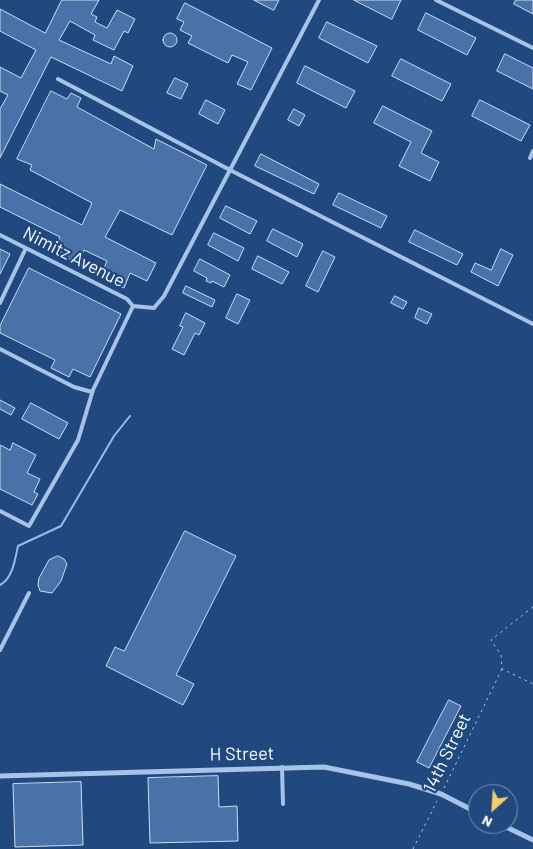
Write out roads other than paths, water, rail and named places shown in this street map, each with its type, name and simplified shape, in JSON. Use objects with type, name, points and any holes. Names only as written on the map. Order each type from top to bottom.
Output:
[{"type":"street","name":"H Street","points":[[0,776],[324,767],[378,776],[440,794],[468,808]]},
{"type":"street","points":[[518,833],[533,840]]},
{"type":"lane","points":[[0,511],[30,526],[78,440],[92,392],[133,306],[154,308],[164,296],[319,0]]},
{"type":"lane","points":[[436,0],[533,48]]},
{"type":"lane","points":[[58,79],[230,170],[533,324]]},
{"type":"lane","points":[[530,158],[533,151]]},
{"type":"lane","name":"Nimitz Avenue","points":[[0,235],[127,299],[133,306]]},
{"type":"lane","points":[[0,303],[26,248]]},
{"type":"lane","points":[[0,349],[74,387],[92,392]]},
{"type":"lane","points":[[0,650],[29,593]]},
{"type":"lane","points":[[282,767],[283,804]]},
{"type":"waterway","points":[[0,585],[11,573],[18,546],[61,526],[114,436],[130,416]]}]
